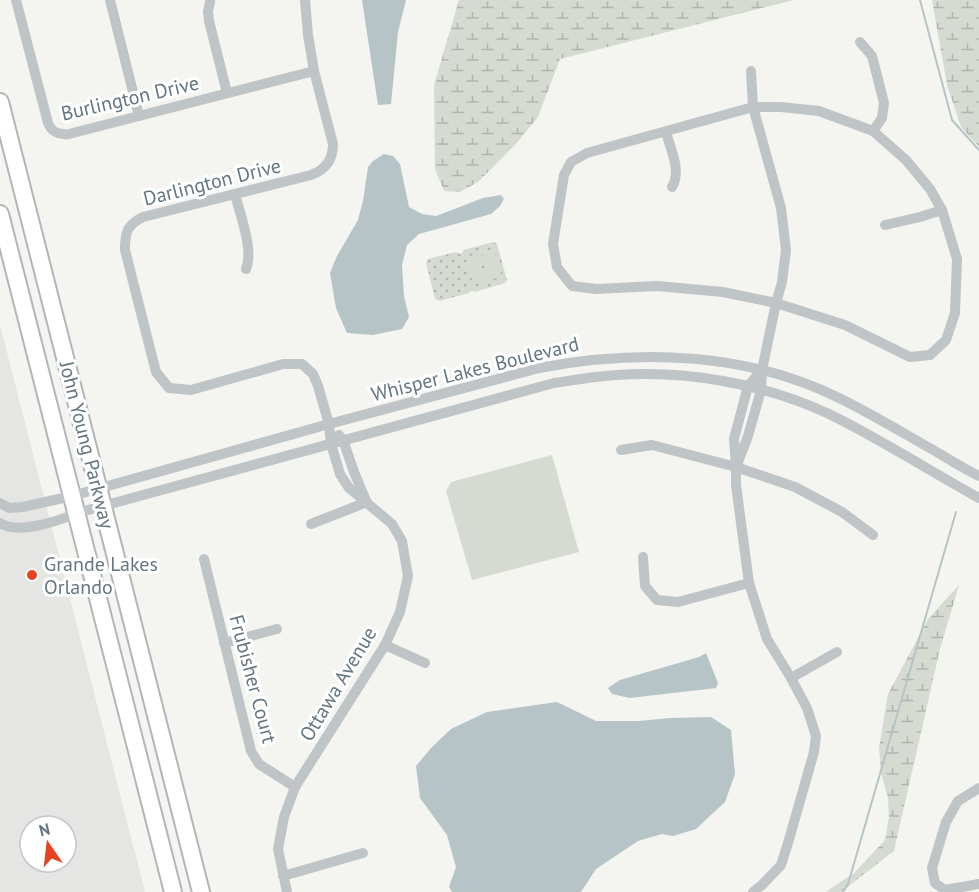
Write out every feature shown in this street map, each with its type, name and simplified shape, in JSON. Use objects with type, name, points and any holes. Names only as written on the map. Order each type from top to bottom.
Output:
[{"type":"highway","name":"John Young Parkway","points":[[0,102],[201,892]]},
{"type":"highway","name":"John Young Parkway","points":[[0,214],[173,892]]},
{"type":"street","name":"Burlington Drive","points":[[16,0],[46,119],[52,130],[58,134],[69,134],[314,71]]},
{"type":"street","points":[[110,0],[139,116]]},
{"type":"street","name":"Darlington Drive","points":[[305,0],[314,71],[333,144],[333,153],[329,162],[320,171],[311,175],[143,217],[133,222],[125,235],[125,250],[156,372],[170,388],[191,390],[283,364],[302,364],[313,374],[329,424]]},
{"type":"street","points":[[210,2],[209,21],[227,93]]},
{"type":"street","points":[[860,42],[872,56],[884,104],[882,118],[873,131]]},
{"type":"street","points":[[736,467],[748,436],[761,390],[762,370],[782,282],[786,250],[781,208],[753,107],[751,71]]},
{"type":"street","points":[[781,106],[819,111],[873,131],[906,160],[930,189],[942,210],[957,259],[954,313],[946,340],[930,355],[910,357],[845,325],[776,303],[723,292],[657,286],[596,289],[572,286],[557,267],[553,244],[564,175],[571,162],[587,153],[753,107],[781,106]]},
{"type":"street","points":[[666,132],[676,169],[672,187]]},
{"type":"street","points":[[235,194],[248,246],[249,258],[246,269]]},
{"type":"street","points":[[885,225],[942,210]]},
{"type":"street","name":"Whisper Lakes Boulevard","points":[[0,503],[9,508],[22,507],[99,489],[539,368],[605,358],[653,356],[709,360],[762,370],[807,384],[879,419],[979,476]]},
{"type":"street","points":[[753,892],[781,865],[814,752],[816,736],[807,708],[766,639],[749,583],[736,485],[734,439],[748,386],[762,370]]},
{"type":"street","name":"Whisper Lakes Boulevard","points":[[0,523],[6,527],[23,528],[62,519],[488,400],[554,383],[618,375],[678,375],[748,386],[794,400],[862,431],[979,498]]},
{"type":"street","points":[[484,382],[488,400]]},
{"type":"street","name":"Ottawa Avenue","points":[[329,424],[344,440],[367,502]]},
{"type":"street","name":"Ottawa Avenue","points":[[287,892],[278,849],[284,817],[296,787],[385,645],[400,612],[408,576],[402,541],[392,524],[349,488],[340,474],[331,444],[329,424]]},
{"type":"street","points":[[621,450],[652,445],[736,467],[795,487],[843,512],[873,535]]},
{"type":"street","points":[[311,524],[367,502]]},
{"type":"street","points":[[643,556],[645,586],[657,600],[678,602],[749,583]]},
{"type":"street","name":"Frubisher Court","points":[[204,560],[251,751],[259,764],[296,787]]},
{"type":"street","points":[[224,643],[277,629]]},
{"type":"street","points":[[385,645],[425,663]]},
{"type":"street","points":[[791,678],[837,652]]},
{"type":"street","points":[[979,789],[975,789],[958,801],[946,822],[932,868],[935,883],[945,890],[979,884]]},
{"type":"street","points":[[283,876],[363,854]]},
{"type":"shaded area","points":[[362,0],[406,0],[398,32],[391,104],[378,105]]},
{"type":"shaded area","points":[[384,154],[393,156],[400,164],[409,207],[422,214],[436,216],[483,198],[501,195],[504,199],[491,214],[419,234],[407,245],[402,265],[404,296],[409,317],[402,329],[373,335],[347,333],[336,308],[330,273],[358,220],[368,167]]},
{"type":"shaded area","name":"Grande Lakes Orlando","points":[[0,325],[145,892],[0,892]]},
{"type":"shaded area","points":[[706,653],[718,683],[716,688],[630,698],[612,694],[608,688],[620,680]]},
{"type":"shaded area","points":[[557,702],[596,721],[711,717],[731,730],[735,774],[725,802],[696,829],[673,836],[662,834],[638,841],[596,869],[581,892],[452,892],[449,887],[456,867],[447,835],[420,798],[416,766],[451,729],[487,712]]},
{"type":"green space","points":[[459,0],[794,0],[560,59],[538,117],[515,145],[478,182],[460,192],[444,191],[435,169],[434,85]]},
{"type":"green space","points":[[932,0],[979,0],[979,147],[961,127],[947,85]]},
{"type":"green space","points":[[493,242],[497,244],[507,280],[505,283],[475,292],[471,290],[469,293],[439,301],[435,299],[426,263],[428,259],[456,252],[461,254],[464,250]]},
{"type":"green space","points":[[494,249],[502,277],[489,280],[482,253]]},
{"type":"green space","points":[[478,254],[485,281],[473,284],[466,257]]},
{"type":"green space","points":[[552,455],[579,552],[472,580],[446,491],[451,482]]},
{"type":"green space","points":[[959,585],[940,649],[894,851],[841,892],[827,892],[854,873],[885,840],[889,817],[888,798],[881,773],[879,748],[888,694],[928,619]]},
{"type":"waterway","points":[[920,0],[952,120],[979,150]]},
{"type":"waterway","points":[[843,892],[848,884],[956,512]]},
{"type":"place","name":"Grande Lakes Orlando","points":[[32,575]]}]
